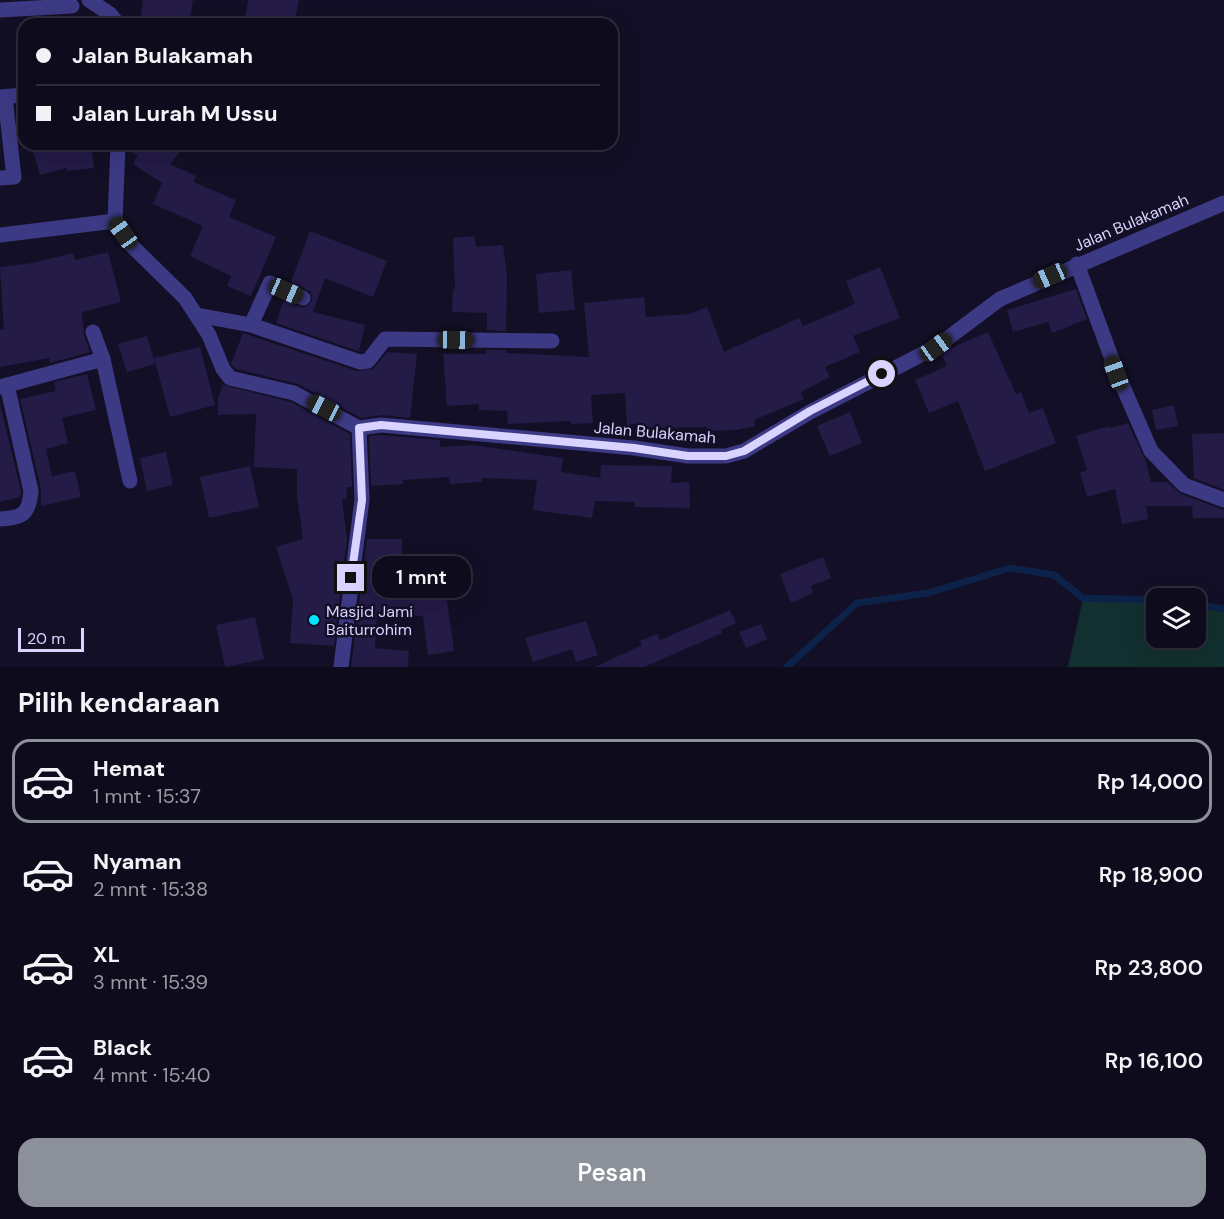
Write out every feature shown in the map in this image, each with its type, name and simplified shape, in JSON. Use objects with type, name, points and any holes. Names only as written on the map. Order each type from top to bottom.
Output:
[{"type":"street","points":[[89,0],[113,18]]},
{"type":"street","points":[[0,10],[72,6]]},
{"type":"street","points":[[0,178],[14,177],[3,97],[18,96]]},
{"type":"street","points":[[118,150],[115,221],[131,245],[179,291],[197,315],[217,350],[223,369],[230,378],[294,393],[359,428],[362,500],[341,667]]},
{"type":"street","name":"Jalan Bulakamah","points":[[359,428],[381,425],[634,448],[688,456],[726,456],[744,451],[810,411],[936,347],[1000,299],[1077,264],[1224,203]]},
{"type":"street","points":[[0,235],[115,221]]},
{"type":"street","points":[[1077,264],[1116,373],[1151,451],[1184,486],[1224,500]]},
{"type":"street","points":[[251,325],[270,283],[303,298]]},
{"type":"street","points":[[197,315],[251,325],[360,362],[368,361],[385,339],[552,341]]},
{"type":"street","points":[[93,332],[103,358],[130,481]]},
{"type":"street","points":[[0,519],[23,514],[29,507],[31,491],[4,386],[103,358]]},
{"type":"green space","points":[[1083,598],[1146,600],[1146,648],[1206,648],[1206,606],[1224,609],[1224,667],[1068,667]]},
{"type":"building","points":[[143,0],[193,0],[190,18],[141,18]]},
{"type":"building","points":[[248,0],[299,0],[295,18],[245,18]]},
{"type":"building","points":[[92,150],[94,168],[67,171],[67,168],[40,175],[33,151]]},
{"type":"building","points":[[128,150],[181,150],[170,164],[196,176],[193,182],[236,200],[229,217],[276,237],[251,296],[227,286],[231,276],[190,256],[203,226],[153,204],[162,183],[133,164],[138,156]]},
{"type":"building","points":[[310,231],[387,261],[373,297],[325,278],[313,312],[365,325],[359,351],[363,352],[361,352],[276,323],[284,300],[303,308],[312,301],[311,292],[291,282]]},
{"type":"building","points":[[474,236],[476,247],[503,245],[507,276],[506,331],[487,330],[487,313],[452,312],[453,289],[455,289],[453,238]]},
{"type":"building","points":[[108,252],[121,302],[82,312],[84,335],[90,352],[50,363],[49,358],[0,367],[0,330],[4,329],[0,267],[32,263],[73,253],[75,260]]},
{"type":"building","points":[[880,267],[900,318],[853,336],[860,352],[825,367],[830,377],[801,392],[804,399],[754,420],[755,426],[737,430],[707,431],[707,427],[645,428],[644,423],[627,425],[625,393],[591,395],[593,423],[571,424],[570,421],[508,424],[507,411],[479,410],[479,404],[447,406],[443,354],[486,354],[486,350],[506,350],[506,353],[589,357],[584,303],[644,297],[646,317],[690,314],[707,307],[724,352],[799,318],[803,326],[855,304],[846,281]]},
{"type":"building","points":[[571,270],[575,310],[539,313],[536,274]]},
{"type":"building","points":[[1076,289],[1087,319],[1052,333],[1048,322],[1013,332],[1007,310]]},
{"type":"building","points":[[988,332],[1016,394],[1021,392],[1029,413],[1043,408],[1056,443],[985,471],[958,401],[929,413],[915,380],[947,366],[942,355],[949,349]]},
{"type":"building","points":[[243,333],[357,371],[373,369],[387,352],[417,354],[410,418],[382,415],[361,418],[298,384],[236,369],[231,364]]},
{"type":"building","points":[[147,336],[155,364],[127,372],[118,344]]},
{"type":"building","points":[[200,347],[215,405],[170,417],[154,358]]},
{"type":"building","points":[[87,374],[96,410],[62,418],[68,443],[46,449],[52,476],[75,471],[81,497],[41,506],[41,489],[20,399],[56,391],[54,382]]},
{"type":"building","points":[[223,385],[291,402],[350,434],[352,487],[347,487],[346,499],[342,499],[347,539],[334,646],[290,643],[293,600],[276,547],[303,539],[297,496],[297,469],[254,467],[256,414],[218,415],[218,399]]},
{"type":"building","points":[[0,404],[21,491],[20,497],[0,502]]},
{"type":"building","points":[[1174,405],[1178,426],[1156,430],[1152,410]]},
{"type":"building","points":[[850,412],[862,443],[830,456],[817,426]]},
{"type":"building","points":[[1128,423],[1145,459],[1151,482],[1167,482],[1181,494],[1224,510],[1224,518],[1193,518],[1192,506],[1146,506],[1148,519],[1122,524],[1115,489],[1087,497],[1080,473],[1087,470],[1076,436]]},
{"type":"building","points":[[1224,433],[1224,490],[1194,478],[1192,434]]},
{"type":"building","points":[[369,436],[440,440],[440,447],[473,445],[563,458],[561,472],[600,478],[601,465],[672,466],[671,483],[689,482],[690,508],[635,507],[635,502],[595,501],[592,518],[533,510],[537,480],[482,478],[482,482],[450,484],[449,477],[403,480],[403,484],[371,486]]},
{"type":"building","points":[[166,452],[173,485],[147,491],[140,458]]},
{"type":"building","points":[[250,466],[259,507],[209,518],[200,477]]},
{"type":"building","points":[[367,539],[402,539],[402,558],[441,556],[454,651],[428,655],[423,616],[377,615],[375,648],[409,651],[408,667],[351,667]]},
{"type":"building","points":[[823,557],[831,578],[811,586],[813,593],[791,603],[780,574]]},
{"type":"building","points":[[730,610],[736,623],[721,630],[722,633],[644,667],[595,667],[642,645],[640,641],[657,634],[660,640]]},
{"type":"building","points":[[255,617],[264,659],[225,667],[216,625]]},
{"type":"building","points":[[586,621],[598,655],[576,662],[572,649],[533,662],[525,638]]},
{"type":"building","points":[[761,624],[767,639],[746,648],[739,632]]},
{"type":"waterway","points":[[787,667],[857,603],[928,593],[1010,568],[1054,575],[1083,598],[1146,600]]},
{"type":"waterway","points":[[1206,606],[1224,609]]},
{"type":"place","name":"Masjid Jami Baiturrohim","points":[[314,620]]},
{"type":"route","points":[[351,578],[362,500],[359,428],[381,425],[413,430],[634,448],[688,456],[726,456],[744,451],[788,427],[810,411],[882,374]]}]
